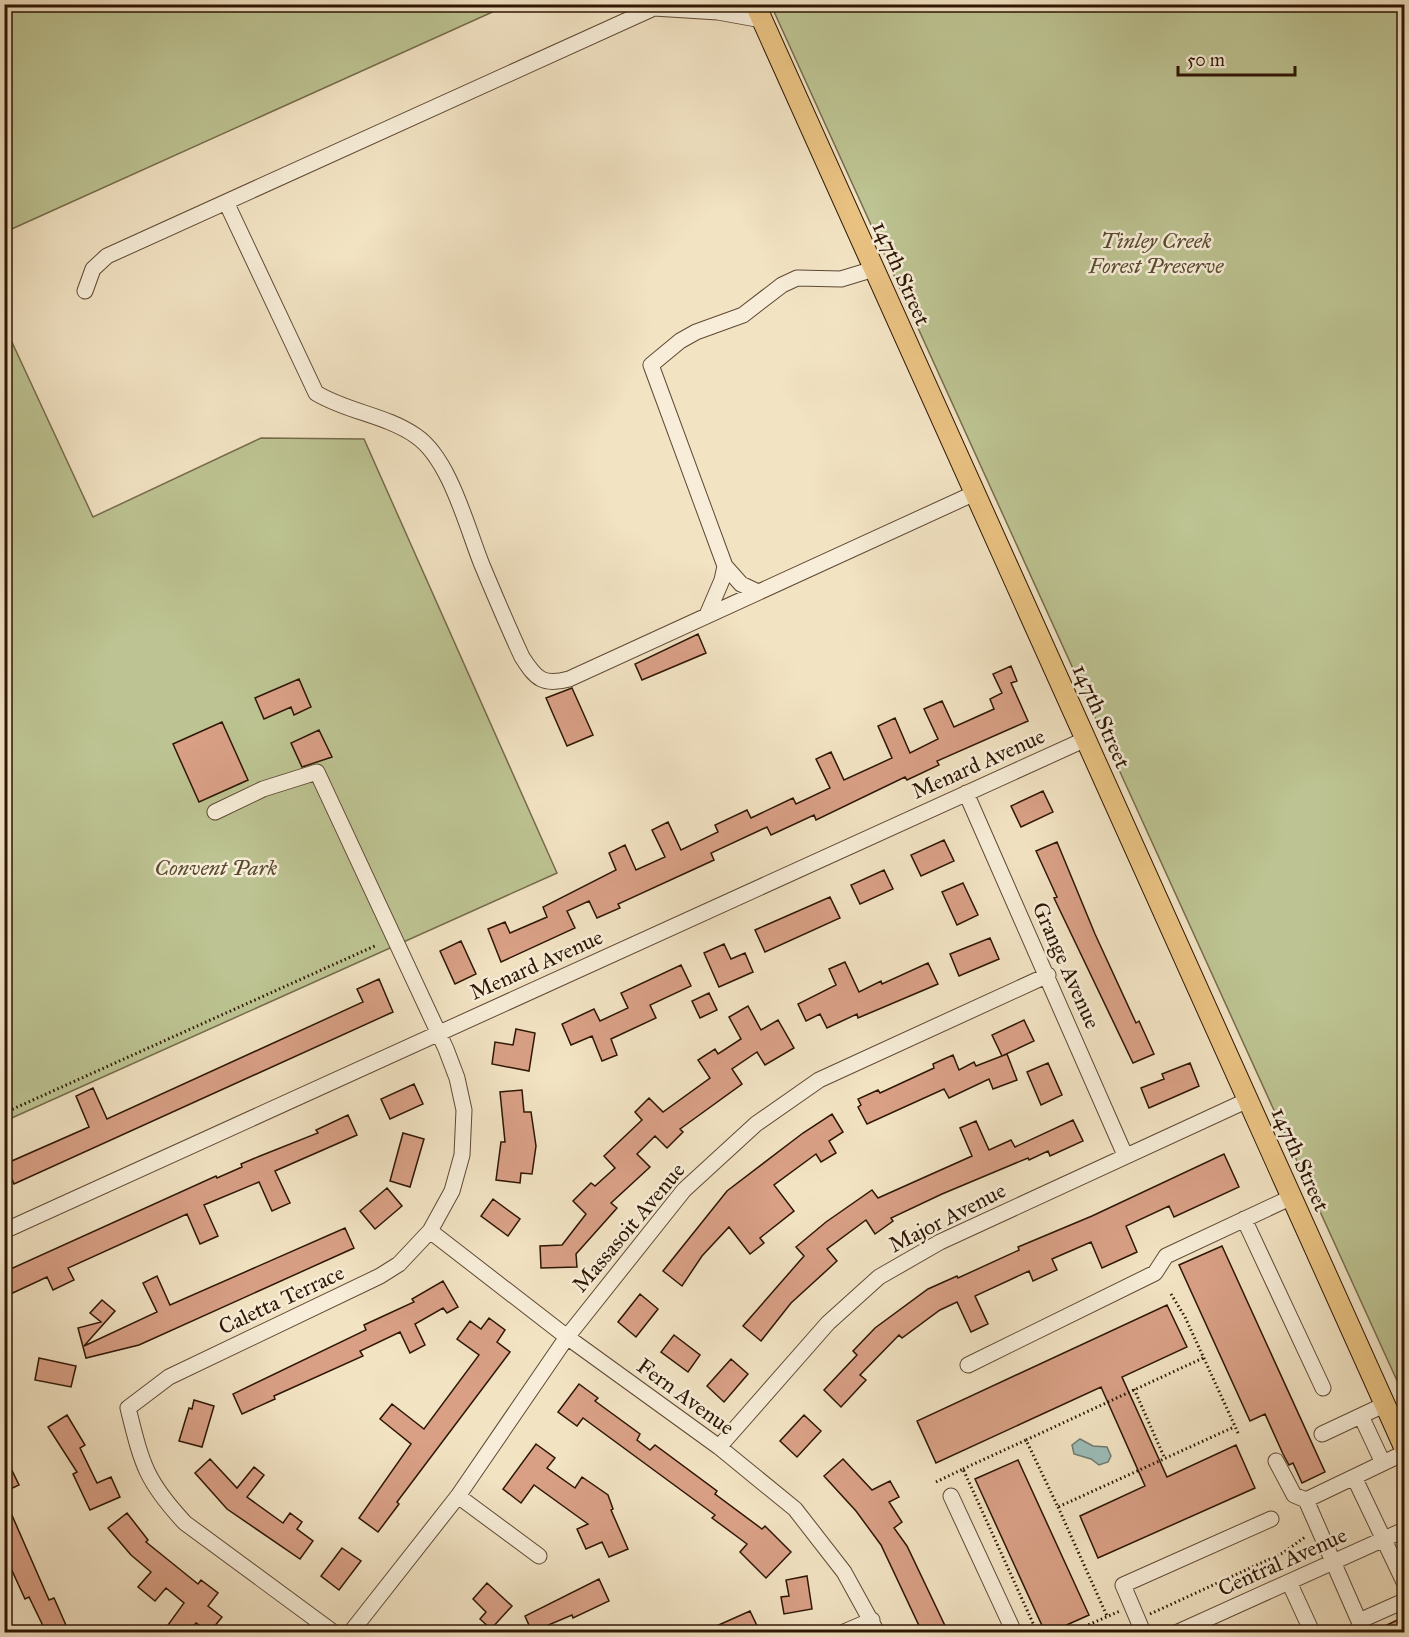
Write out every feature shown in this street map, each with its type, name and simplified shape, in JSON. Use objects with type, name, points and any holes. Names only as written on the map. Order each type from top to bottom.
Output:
[{"type":"main road","name":"147th Street","points":[[758,12],[1248,1100],[1403,1438]]},
{"type":"street","points":[[85,291],[93,269],[107,256],[656,6],[718,12],[758,12]]},
{"type":"street","points":[[226,202],[316,393],[334,404],[401,427],[417,437],[435,456],[456,499],[509,628],[532,672],[542,680],[548,682],[569,678],[975,494]]},
{"type":"street","points":[[758,592],[741,584],[724,566],[651,365],[680,341],[696,332],[743,315],[782,285],[797,278],[842,279],[874,269]]},
{"type":"street","points":[[707,615],[723,580],[724,566]]},
{"type":"street","name":"Menard Avenue","points":[[4,1231],[1086,739]]},
{"type":"street","name":"Caletta Terrace","points":[[214,812],[262,789],[316,772],[439,1033],[457,1078],[464,1124],[457,1176],[447,1202],[430,1231],[399,1264],[380,1276],[169,1377],[128,1408],[144,1470],[167,1504],[194,1529],[333,1632]]},
{"type":"street","name":"Grange Avenue","points":[[966,793],[1048,975],[1125,1155]]},
{"type":"street","name":"Massasoit Avenue","points":[[351,1632],[458,1496],[567,1337],[684,1190],[756,1124],[819,1080],[1048,975]]},
{"type":"street","name":"Major Avenue","points":[[719,1447],[828,1323],[879,1277],[930,1247],[1248,1100]]},
{"type":"street","points":[[968,1365],[1155,1273],[1166,1256],[1292,1197]]},
{"type":"street","points":[[1244,1219],[1323,1388]]},
{"type":"street","name":"Fern Avenue","points":[[430,1231],[567,1337],[719,1447],[795,1509],[844,1572],[875,1626]]},
{"type":"street","points":[[1322,1434],[1386,1404]]},
{"type":"street","points":[[1361,1416],[1383,1463]]},
{"type":"street","points":[[1306,1500],[1404,1454]]},
{"type":"street","points":[[1276,1461],[1294,1495],[1306,1500],[1360,1627],[1404,1601]]},
{"type":"street","points":[[1354,1477],[1404,1582]]},
{"type":"street","points":[[458,1496],[538,1556]]},
{"type":"street","points":[[951,1496],[1014,1632]]},
{"type":"street","points":[[1141,1626],[1123,1585],[1271,1519]]},
{"type":"street","name":"Central Avenue","points":[[1185,1631],[1404,1530]]},
{"type":"street","points":[[1289,1582],[1312,1632]]},
{"type":"street","points":[[844,1632],[875,1626]]},
{"type":"path","points":[[4,1113],[377,945]]},
{"type":"path","points":[[1170,1294],[1185,1317],[1239,1435]]},
{"type":"path","points":[[936,1482],[1203,1358]]},
{"type":"path","points":[[1134,1389],[1165,1458]]},
{"type":"path","points":[[1058,1507],[1234,1427]]},
{"type":"path","points":[[1026,1440],[1107,1617]]},
{"type":"path","points":[[963,1469],[1037,1632]]},
{"type":"path","points":[[1110,1632],[1141,1626],[1283,1553],[1305,1537]]},
{"type":"path","points":[[1072,1632],[1123,1609]]},
{"type":"green space","points":[[5,4],[508,4],[508,5],[5,232]]},
{"type":"green space","name":"Tinley Creek Forest Preserve","points":[[771,5],[1404,5],[1404,1396]]},
{"type":"green space","name":"Convent Park","points":[[4,325],[93,517],[261,438],[364,439],[557,873],[5,1121]]},
{"type":"water","points":[[1080,1439],[1093,1446],[1107,1447],[1111,1456],[1108,1462],[1099,1465],[1091,1459],[1074,1454],[1072,1445]]},
{"type":"building","points":[[698,634],[706,653],[642,680],[635,664]]},
{"type":"building","points":[[1011,666],[1017,681],[1011,683],[1028,721],[937,761],[939,765],[907,780],[905,777],[816,820],[814,815],[771,835],[767,827],[711,853],[714,860],[618,904],[620,908],[597,918],[589,901],[567,911],[575,928],[501,962],[488,929],[505,922],[510,933],[547,917],[543,907],[616,870],[609,853],[625,845],[636,870],[665,857],[652,830],[668,822],[681,850],[718,832],[715,825],[747,810],[751,818],[793,798],[796,804],[830,788],[816,759],[831,752],[844,780],[892,758],[878,726],[895,718],[910,753],[938,739],[924,709],[942,701],[954,727],[994,709],[990,699],[1002,693],[993,674]]},
{"type":"building","points":[[299,679],[311,707],[294,715],[291,707],[264,719],[255,698]]},
{"type":"building","points":[[572,688],[593,735],[567,746],[546,698]]},
{"type":"building","points":[[222,722],[248,780],[199,802],[173,744]]},
{"type":"building","points":[[319,730],[332,757],[302,767],[291,743]]},
{"type":"building","points":[[1043,791],[1053,812],[1021,827],[1011,806]]},
{"type":"building","points":[[944,840],[954,861],[921,876],[911,855]]},
{"type":"building","points":[[1057,842],[1095,934],[1136,1023],[1139,1021],[1154,1054],[1133,1063],[1054,898],[1057,897],[1036,851]]},
{"type":"building","points":[[884,870],[893,889],[860,904],[851,885]]},
{"type":"building","points":[[963,883],[978,915],[957,925],[942,892]]},
{"type":"building","points":[[830,897],[840,918],[765,952],[755,930]]},
{"type":"building","points":[[990,938],[999,959],[959,976],[950,954]]},
{"type":"building","points":[[461,941],[476,974],[455,984],[440,951]]},
{"type":"building","points":[[724,944],[731,959],[745,953],[753,972],[719,987],[704,953]]},
{"type":"building","points":[[845,962],[859,992],[928,963],[938,984],[858,1018],[857,1014],[827,1028],[820,1014],[806,1021],[798,1004],[836,985],[829,969]]},
{"type":"building","points":[[681,965],[691,986],[650,1005],[656,1018],[611,1039],[617,1055],[602,1061],[592,1036],[571,1045],[562,1024],[594,1009],[600,1021],[628,1008],[621,993]]},
{"type":"building","points":[[379,979],[393,1012],[14,1184],[5,1164],[89,1127],[76,1096],[93,1088],[107,1119],[363,1002],[357,989]]},
{"type":"building","points":[[709,993],[717,1010],[700,1018],[692,1001]]},
{"type":"building","points":[[748,1006],[761,1030],[778,1020],[794,1048],[765,1065],[757,1052],[732,1069],[742,1084],[680,1129],[683,1132],[667,1148],[655,1136],[637,1154],[650,1167],[611,1203],[617,1208],[576,1254],[577,1267],[541,1268],[540,1246],[562,1245],[586,1214],[573,1201],[591,1183],[595,1186],[615,1168],[604,1156],[642,1120],[635,1112],[649,1098],[663,1112],[710,1078],[698,1060],[715,1049],[718,1054],[741,1039],[729,1017]]},
{"type":"building","points":[[1024,1020],[1034,1041],[1002,1056],[992,1035]]},
{"type":"building","points":[[516,1029],[535,1033],[529,1071],[492,1064],[495,1042],[513,1045]]},
{"type":"building","points":[[1007,1054],[1017,1080],[993,1089],[989,1079],[949,1098],[944,1089],[867,1124],[858,1107],[861,1105],[858,1099],[878,1090],[880,1093],[934,1068],[933,1064],[953,1055],[959,1070],[974,1062],[976,1066]]},
{"type":"building","points":[[1048,1063],[1062,1095],[1041,1105],[1027,1072]]},
{"type":"building","points":[[1190,1063],[1199,1086],[1149,1108],[1141,1088],[1164,1079],[1162,1074]]},
{"type":"building","points":[[414,1084],[423,1104],[390,1119],[381,1099]]},
{"type":"building","points":[[522,1090],[524,1112],[531,1112],[536,1146],[532,1174],[521,1173],[520,1183],[496,1180],[501,1142],[505,1142],[500,1092]]},
{"type":"building","points":[[832,1114],[843,1132],[829,1141],[836,1153],[821,1162],[816,1154],[774,1185],[794,1211],[760,1238],[764,1243],[750,1254],[729,1227],[702,1256],[682,1286],[663,1271],[727,1191],[803,1133]]},
{"type":"building","points":[[348,1115],[357,1135],[275,1171],[290,1203],[272,1211],[259,1182],[204,1205],[218,1236],[200,1244],[187,1214],[68,1268],[74,1280],[53,1290],[47,1277],[4,1297],[4,1272],[216,1176],[217,1178],[242,1167],[241,1164],[318,1133],[316,1130]]},
{"type":"building","points":[[1073,1120],[1083,1141],[1050,1156],[1048,1151],[1029,1160],[1028,1158],[942,1194],[891,1218],[893,1221],[875,1234],[866,1220],[827,1249],[837,1261],[791,1303],[761,1341],[743,1326],[804,1256],[796,1247],[826,1222],[872,1190],[878,1198],[972,1156],[960,1128],[976,1121],[989,1150],[1011,1140],[1015,1147]]},
{"type":"building","points":[[403,1133],[424,1139],[410,1187],[390,1181]]},
{"type":"building","points":[[1224,1154],[1239,1187],[1174,1217],[1169,1206],[1126,1226],[1137,1252],[1102,1268],[1091,1242],[1052,1259],[1057,1270],[1033,1281],[1029,1271],[975,1296],[988,1324],[971,1332],[957,1302],[940,1310],[902,1338],[899,1335],[860,1375],[866,1380],[841,1407],[824,1390],[857,1355],[853,1351],[875,1328],[928,1289],[957,1276],[958,1278],[1019,1250],[1018,1247],[1092,1216]]},
{"type":"building","points":[[387,1188],[402,1206],[375,1229],[360,1211]]},
{"type":"building","points":[[493,1199],[520,1219],[508,1236],[481,1216]]},
{"type":"building","points":[[345,1228],[354,1248],[139,1345],[86,1358],[78,1328],[101,1322],[90,1313],[102,1300],[115,1311],[84,1346],[157,1312],[143,1283],[157,1276],[170,1305]]},
{"type":"building","points":[[1222,1246],[1325,1472],[1302,1483],[1293,1463],[1289,1465],[1283,1454],[1265,1414],[1250,1421],[1179,1265]]},
{"type":"building","points":[[443,1281],[458,1307],[447,1313],[443,1308],[415,1324],[425,1345],[410,1353],[400,1332],[360,1351],[363,1356],[274,1396],[275,1399],[242,1414],[233,1394],[366,1330],[364,1325],[414,1302],[412,1299]]},
{"type":"building","points":[[640,1294],[658,1309],[636,1337],[618,1322]]},
{"type":"building","points":[[1167,1305],[1187,1347],[1122,1377],[1167,1477],[1236,1445],[1255,1488],[1098,1558],[1080,1516],[1145,1486],[1101,1387],[936,1463],[917,1421]]},
{"type":"building","points":[[489,1318],[505,1330],[497,1342],[510,1352],[397,1502],[399,1504],[378,1532],[359,1518],[411,1444],[380,1419],[392,1404],[424,1429],[479,1355],[457,1339],[470,1321],[481,1329]]},
{"type":"building","points":[[674,1335],[700,1355],[688,1372],[661,1352]]},
{"type":"building","points":[[39,1358],[76,1366],[71,1387],[35,1380]]},
{"type":"building","points":[[731,1359],[748,1374],[724,1402],[707,1386]]},
{"type":"building","points":[[579,1384],[598,1398],[595,1401],[640,1434],[637,1440],[650,1450],[655,1445],[717,1491],[715,1494],[762,1529],[765,1526],[791,1552],[766,1578],[740,1552],[747,1544],[712,1518],[715,1515],[583,1418],[577,1426],[558,1412]]},
{"type":"building","points":[[194,1400],[214,1406],[202,1447],[179,1441],[189,1408],[192,1409]]},
{"type":"building","points":[[67,1415],[85,1445],[80,1448],[97,1483],[111,1477],[120,1497],[90,1510],[73,1474],[77,1472],[48,1427]]},
{"type":"building","points":[[804,1415],[821,1431],[797,1457],[780,1441]]},
{"type":"building","points":[[536,1444],[555,1458],[547,1468],[575,1488],[582,1477],[608,1495],[613,1509],[611,1510],[628,1549],[609,1557],[602,1542],[586,1549],[577,1529],[588,1524],[534,1485],[521,1503],[503,1489]]},
{"type":"building","points":[[4,1454],[19,1485],[4,1492]]},
{"type":"building","points":[[210,1459],[237,1488],[254,1467],[264,1475],[247,1497],[283,1523],[290,1513],[302,1522],[297,1529],[313,1541],[300,1559],[227,1509],[195,1473]]},
{"type":"building","points":[[843,1459],[872,1490],[890,1481],[899,1497],[889,1502],[902,1522],[894,1528],[907,1546],[948,1632],[922,1632],[881,1545],[856,1511],[824,1476]]},
{"type":"building","points":[[1018,1460],[1089,1615],[1051,1632],[1045,1632],[975,1479]]},
{"type":"building","points":[[4,1497],[49,1600],[54,1598],[69,1632],[46,1632],[29,1597],[25,1599],[4,1553]]},
{"type":"building","points":[[127,1513],[148,1540],[146,1542],[198,1584],[201,1580],[218,1593],[208,1606],[222,1617],[210,1632],[196,1623],[189,1632],[179,1632],[168,1625],[184,1603],[166,1588],[155,1601],[138,1587],[151,1572],[131,1555],[108,1528]]},
{"type":"building","points":[[342,1548],[361,1561],[339,1590],[321,1576]]},
{"type":"building","points":[[807,1576],[812,1609],[784,1614],[781,1597],[789,1596],[786,1580]]},
{"type":"building","points":[[599,1579],[609,1601],[573,1618],[572,1615],[532,1632],[525,1616]]},
{"type":"building","points":[[487,1583],[512,1606],[491,1629],[480,1619],[486,1612],[473,1599]]},
{"type":"building","points":[[750,1611],[760,1632],[703,1632]]},
{"type":"building","points":[[1404,1617],[1404,1632],[1372,1632]]}]
